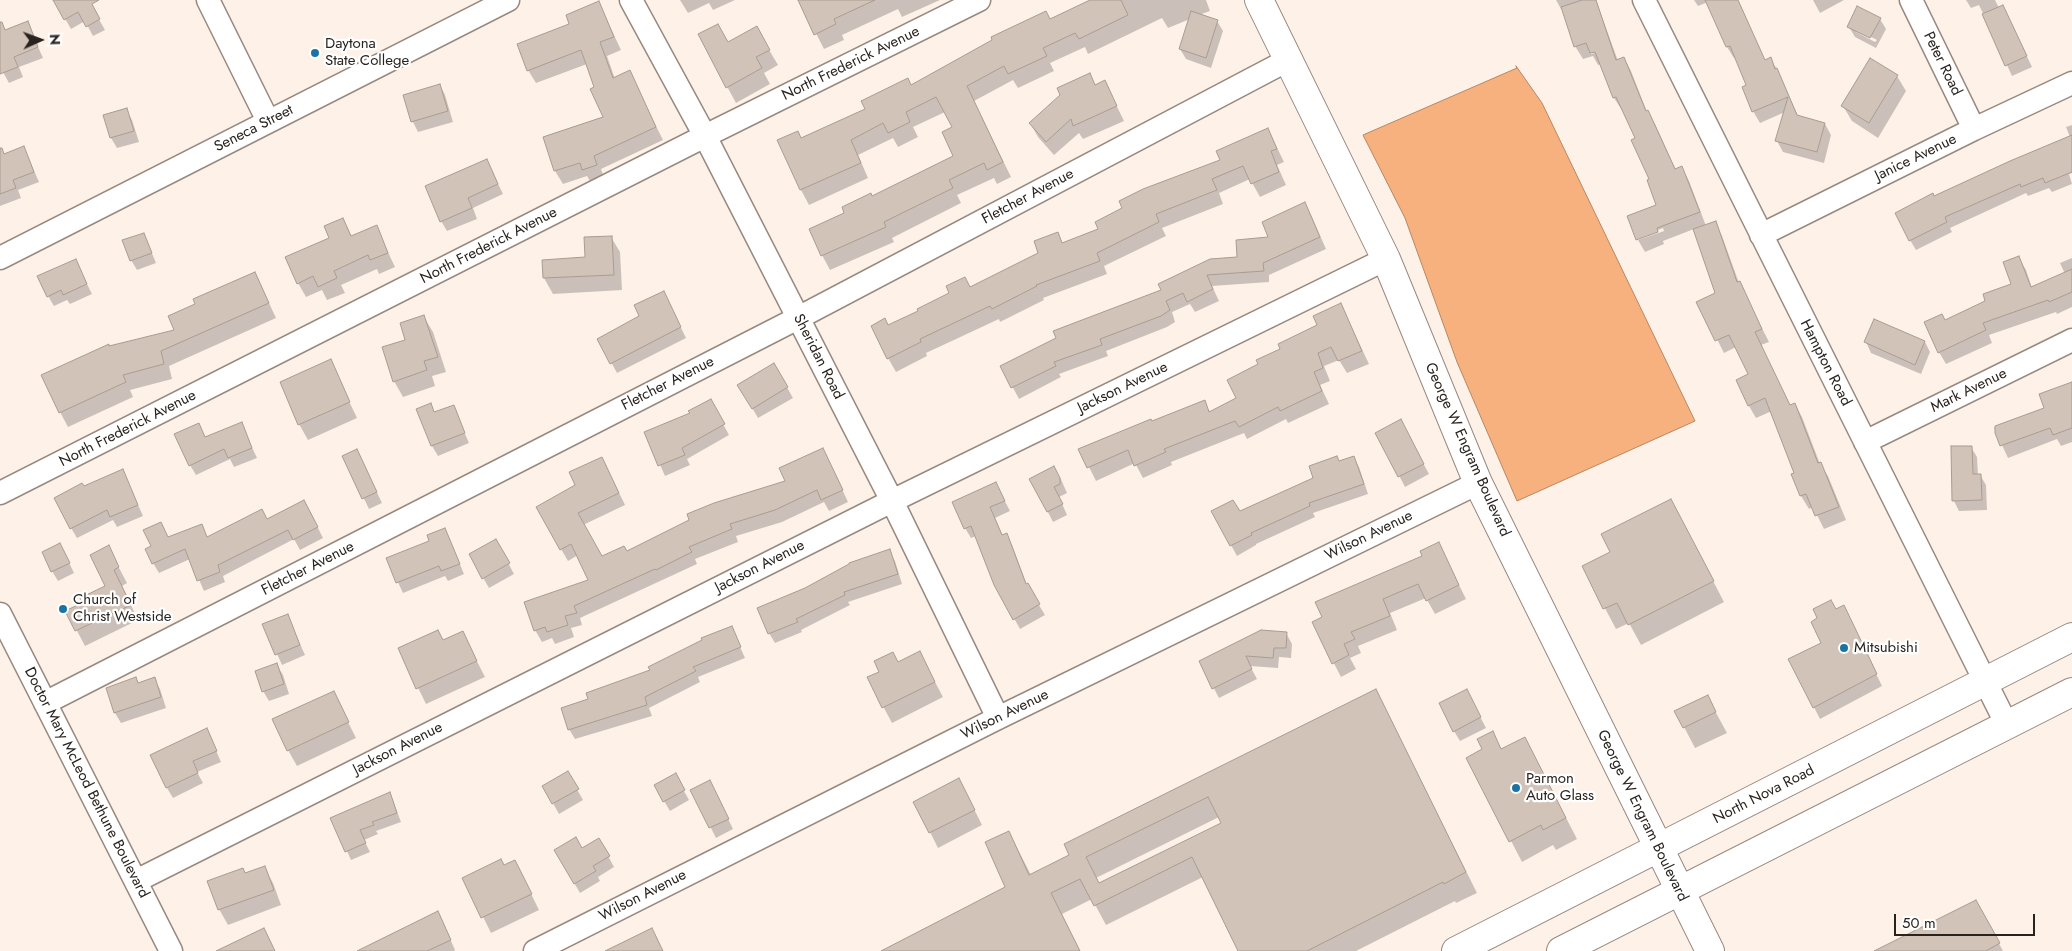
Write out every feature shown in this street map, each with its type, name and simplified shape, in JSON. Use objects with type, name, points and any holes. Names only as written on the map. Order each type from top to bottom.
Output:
[{"type":"main road","name":"George W Engram Boulevard","points":[[1259,0],[1386,259],[1478,483],[1710,951]]},
{"type":"main road","name":"North Nova Road","points":[[1456,951],[2072,637]]},
{"type":"main road","points":[[1562,951],[2072,692]]},
{"type":"street","points":[[208,0],[268,122]]},
{"type":"street","name":"Seneca Street","points":[[0,258],[508,0]]},
{"type":"street","name":"Sheridan Road","points":[[631,0],[705,136],[892,500],[998,718]]},
{"type":"street","name":"North Frederick Avenue","points":[[0,493],[705,136],[979,0]]},
{"type":"street","name":"Hampton Road","points":[[1644,0],[2007,726]]},
{"type":"street","name":"Peter Road","points":[[1910,0],[1974,129]]},
{"type":"street","name":"Fletcher Avenue","points":[[45,703],[798,318],[1288,60]]},
{"type":"street","name":"Janice Avenue","points":[[1762,235],[1974,129],[2072,83]]},
{"type":"street","name":"Jackson Avenue","points":[[136,881],[892,500],[1386,259]]},
{"type":"street","name":"Mark Avenue","points":[[1865,442],[2072,340]]},
{"type":"street","name":"Wilson Avenue","points":[[535,951],[998,718],[1478,483]]},
{"type":"street","name":"Doctor Mary McLeod Bethune Boulevard","points":[[0,614],[171,951]]},
{"type":"shaded area","points":[[1516,66],[1542,103],[1695,421],[1517,501],[1457,362],[1405,218],[1363,135],[1517,68]]},
{"type":"building","points":[[53,0],[99,0],[92,4],[100,19],[86,27],[78,12],[64,20]]},
{"type":"building","points":[[798,0],[875,0],[834,19],[836,24],[814,35]]},
{"type":"building","points":[[1090,0],[1121,0],[1128,15],[1079,39],[1075,33],[1043,48],[1047,56],[1008,74],[1004,66],[967,86],[1003,162],[987,170],[984,163],[949,180],[953,188],[884,222],[886,227],[821,256],[809,229],[844,213],[842,207],[871,193],[872,196],[953,156],[942,132],[952,127],[936,97],[906,112],[910,122],[888,133],[883,123],[851,140],[861,163],[800,190],[777,140],[798,131],[801,138],[865,109],[861,101],[908,78],[911,85],[992,40],[991,37],[1046,11],[1050,19]]},
{"type":"building","points":[[1582,0],[1596,0],[1616,60],[1624,57],[1646,111],[1648,110],[1675,169],[1682,166],[1700,212],[1657,228],[1658,232],[1636,240],[1627,216],[1656,205],[1647,180],[1649,179],[1631,140],[1635,138],[1616,97],[1613,98],[1595,52],[1590,53],[1586,43],[1574,47],[1561,7]]},
{"type":"building","points":[[1705,0],[1738,0],[1765,60],[1771,57],[1775,69],[1777,68],[1797,115],[1825,123],[1817,152],[1775,141],[1788,97],[1752,112],[1742,87],[1746,85],[1730,46],[1726,47]]},
{"type":"building","points":[[599,1],[614,37],[600,42],[613,78],[630,70],[656,127],[594,156],[597,165],[582,170],[580,163],[554,171],[543,137],[603,117],[590,89],[594,87],[581,50],[527,71],[517,44],[569,24],[566,15]]},
{"type":"building","points":[[2003,5],[2027,56],[2005,66],[1982,14]]},
{"type":"building","points":[[1857,6],[1881,18],[1870,38],[1847,27]]},
{"type":"building","points":[[1191,11],[1218,20],[1206,58],[1179,49]]},
{"type":"building","points":[[28,21],[38,47],[14,57],[18,67],[0,74],[0,22],[2,22],[5,30]]},
{"type":"building","points":[[718,24],[728,42],[757,26],[770,50],[756,57],[762,68],[726,88],[698,34]]},
{"type":"building","points":[[1870,58],[1898,75],[1869,123],[1841,106]]},
{"type":"building","points":[[1090,73],[1095,85],[1105,80],[1117,106],[1073,126],[1071,119],[1046,142],[1029,123],[1060,95],[1057,88]]},
{"type":"building","points":[[440,84],[448,111],[411,122],[403,95]]},
{"type":"building","points":[[127,108],[134,131],[110,138],[103,115]]},
{"type":"building","points":[[1268,128],[1277,149],[1271,151],[1279,172],[1251,184],[1243,166],[1212,179],[1217,190],[1156,214],[1159,222],[1097,253],[1100,261],[1036,285],[992,309],[990,306],[920,339],[921,342],[887,359],[871,326],[885,318],[888,325],[918,311],[917,309],[949,293],[946,286],[965,277],[970,287],[1038,253],[1034,241],[1058,232],[1062,243],[1098,229],[1095,222],[1122,208],[1119,201],[1143,189],[1220,160],[1216,151]]},
{"type":"building","points":[[2072,135],[2072,172],[2045,183],[2043,178],[2021,187],[2020,184],[1945,217],[1947,222],[1909,241],[1895,213],[1933,193],[1934,196]]},
{"type":"building","points":[[24,146],[34,172],[13,180],[16,188],[0,194],[0,148],[2,148],[4,154]]},
{"type":"building","points":[[487,159],[498,184],[468,198],[472,208],[440,222],[425,186]]},
{"type":"building","points":[[1305,202],[1320,237],[1263,263],[1264,271],[1207,275],[1213,289],[1187,302],[1183,293],[1166,301],[1170,310],[1161,316],[1100,339],[1102,345],[1054,362],[1056,366],[1011,388],[1000,366],[1056,338],[1053,331],[1161,290],[1158,284],[1210,259],[1237,257],[1236,240],[1268,237],[1262,222]]},
{"type":"building","points":[[343,218],[351,236],[377,225],[388,253],[370,260],[368,255],[334,271],[337,278],[318,287],[313,276],[297,284],[285,257],[329,238],[324,226]]},
{"type":"building","points":[[1716,221],[1737,282],[1740,281],[1762,329],[1755,332],[1790,405],[1795,403],[1818,463],[1821,462],[1839,507],[1815,516],[1806,494],[1800,496],[1791,474],[1794,473],[1765,398],[1748,406],[1736,380],[1748,374],[1729,335],[1715,341],[1696,302],[1715,293],[1693,229]]},
{"type":"building","points":[[144,233],[152,253],[130,261],[122,240]]},
{"type":"building","points":[[612,236],[614,275],[543,278],[542,260],[585,257],[584,237]]},
{"type":"building","points":[[2019,256],[2031,287],[2072,269],[2072,292],[2049,302],[2048,300],[1983,323],[1986,330],[1938,353],[1924,322],[1942,314],[1945,320],[1985,301],[1983,294],[2011,284],[2003,262]]},
{"type":"building","points":[[76,259],[87,284],[63,295],[61,290],[47,297],[37,276]]},
{"type":"building","points":[[255,272],[269,303],[161,351],[164,364],[123,375],[126,382],[59,413],[41,375],[109,344],[109,346],[174,330],[168,316],[195,304],[193,299]]},
{"type":"building","points":[[664,291],[681,327],[610,364],[597,339],[639,316],[634,305]]},
{"type":"building","points":[[1341,303],[1362,351],[1338,361],[1331,347],[1318,353],[1323,368],[1314,372],[1322,391],[1280,411],[1278,407],[1239,427],[1235,421],[1164,449],[1166,452],[1134,466],[1128,450],[1087,468],[1078,449],[1151,419],[1152,421],[1205,400],[1209,412],[1236,398],[1227,380],[1258,364],[1256,360],[1280,349],[1278,344],[1317,325],[1313,316]]},
{"type":"building","points":[[424,315],[438,357],[424,361],[427,370],[393,382],[382,347],[405,340],[400,323]]},
{"type":"building","points":[[1874,319],[1925,341],[1915,365],[1864,342]]},
{"type":"building","points":[[331,359],[350,402],[298,425],[280,382]]},
{"type":"building","points":[[774,363],[788,387],[752,409],[737,385]]},
{"type":"building","points":[[2072,382],[2072,428],[2053,435],[2050,428],[2000,446],[1995,433],[1995,426],[2044,408],[2039,394]]},
{"type":"building","points":[[711,399],[725,424],[682,448],[685,455],[658,466],[644,432],[690,413],[688,411]]},
{"type":"building","points":[[431,403],[434,412],[454,405],[465,433],[431,446],[416,409]]},
{"type":"building","points":[[1401,419],[1424,464],[1398,477],[1375,433]]},
{"type":"building","points":[[242,422],[252,448],[228,458],[224,449],[189,466],[174,434],[199,423],[205,437]]},
{"type":"building","points":[[1951,446],[1972,446],[1973,474],[1981,474],[1982,500],[1952,501]]},
{"type":"building","points":[[823,448],[843,490],[821,500],[817,490],[775,510],[730,524],[732,529],[689,547],[692,552],[574,606],[577,613],[565,616],[568,625],[547,632],[545,627],[534,631],[524,602],[588,580],[571,544],[560,550],[536,507],[575,485],[569,472],[602,457],[619,493],[578,513],[602,556],[624,546],[627,551],[689,520],[687,514],[714,503],[785,481],[779,468]]},
{"type":"building","points":[[357,449],[377,492],[362,499],[342,456]]},
{"type":"building","points":[[1337,456],[1339,461],[1354,456],[1364,484],[1309,503],[1310,506],[1251,533],[1252,535],[1230,546],[1211,511],[1233,500],[1240,511],[1313,478],[1309,466]]},
{"type":"building","points":[[1054,466],[1060,478],[1060,484],[1054,487],[1063,504],[1047,512],[1029,479]]},
{"type":"building","points":[[123,469],[138,505],[110,517],[107,510],[70,529],[54,498],[82,483],[84,486]]},
{"type":"building","points":[[996,482],[1005,501],[990,507],[1002,535],[1007,533],[1026,584],[1028,583],[1040,604],[1013,620],[994,585],[971,526],[964,529],[952,502]]},
{"type":"building","points":[[1671,499],[1714,581],[1628,625],[1617,603],[1603,609],[1582,566],[1610,552],[1601,534]]},
{"type":"building","points":[[304,500],[318,527],[293,540],[288,530],[218,565],[220,572],[197,581],[185,549],[152,564],[145,549],[151,546],[143,530],[161,522],[168,537],[202,524],[207,537],[262,509],[267,519]]},
{"type":"building","points":[[445,528],[460,564],[441,571],[439,566],[396,583],[386,558],[429,541],[427,535]]},
{"type":"building","points":[[496,539],[510,563],[482,579],[469,554]]},
{"type":"building","points":[[1439,542],[1459,585],[1426,601],[1418,584],[1383,599],[1390,616],[1351,632],[1355,639],[1344,644],[1349,655],[1332,664],[1312,622],[1322,617],[1315,602],[1422,556],[1420,551]]},
{"type":"building","points":[[60,543],[70,563],[51,572],[42,552]]},
{"type":"building","points":[[109,545],[119,567],[114,570],[131,605],[75,631],[65,611],[82,603],[80,598],[105,586],[90,555]]},
{"type":"building","points":[[890,549],[898,574],[844,592],[845,595],[796,619],[798,622],[768,634],[757,608],[805,588],[849,563]]},
{"type":"building","name":"Mitsubishi","points":[[1831,600],[1836,609],[1844,605],[1877,674],[1813,708],[1788,659],[1821,643],[1811,622],[1817,618],[1813,609]]},
{"type":"building","points":[[288,614],[300,645],[275,655],[262,624]]},
{"type":"building","points":[[732,626],[741,647],[693,667],[696,671],[645,697],[647,705],[568,730],[561,708],[588,699],[586,693],[650,670],[648,667],[702,640],[701,638]]},
{"type":"building","points":[[438,630],[443,640],[463,631],[477,661],[416,689],[398,648]]},
{"type":"building","points":[[1261,630],[1287,632],[1286,648],[1274,648],[1273,658],[1246,656],[1252,669],[1212,689],[1199,661]]},
{"type":"building","points":[[920,651],[935,682],[882,708],[867,677],[879,672],[874,661],[893,652],[898,662]]},
{"type":"building","points":[[277,663],[284,684],[262,692],[255,671]]},
{"type":"building","points":[[136,677],[138,683],[155,677],[161,697],[114,713],[106,688]]},
{"type":"building","points":[[1376,689],[1466,872],[1307,951],[1238,951],[1192,857],[1094,906],[1080,879],[1051,893],[1080,951],[881,951],[1005,887],[985,842],[1009,831],[1029,875],[1069,855],[1064,844]],"holes":[[[1208,797],[1221,823],[1099,883],[1086,857]]]},
{"type":"building","points":[[1467,689],[1481,717],[1453,732],[1439,703]]},
{"type":"building","points":[[334,691],[349,722],[287,751],[272,719]]},
{"type":"building","points":[[1708,695],[1716,712],[1683,728],[1674,711]]},
{"type":"building","points":[[207,728],[217,751],[193,761],[198,773],[166,788],[150,755]]},
{"type":"building","name":"Parmon Auto Glass","points":[[1493,731],[1501,749],[1525,737],[1566,818],[1543,830],[1541,825],[1509,842],[1466,758],[1482,749],[1477,739]]},
{"type":"building","points":[[568,771],[579,789],[552,804],[542,786]]},
{"type":"building","points":[[676,773],[685,790],[663,802],[654,785]]},
{"type":"building","points":[[959,778],[975,810],[929,833],[913,802]]},
{"type":"building","points":[[710,780],[729,819],[709,828],[690,790]]},
{"type":"building","points":[[390,792],[397,813],[372,822],[374,825],[360,830],[366,843],[345,852],[330,818]]},
{"type":"building","points":[[576,837],[582,848],[599,838],[610,856],[593,866],[596,871],[574,884],[554,850]]},
{"type":"building","points":[[501,859],[504,865],[515,860],[532,894],[481,918],[462,878]]},
{"type":"building","points":[[265,866],[274,890],[218,910],[207,881],[243,868],[245,873]]},
{"type":"building","points":[[1976,900],[2000,943],[1986,951],[1874,951]]},
{"type":"building","points":[[438,911],[451,940],[427,951],[357,951]]},
{"type":"building","points":[[264,928],[275,951],[216,951]]},
{"type":"building","points":[[652,928],[663,951],[605,951]]},
{"type":"place","name":"Daytona State College","points":[[315,53]]},
{"type":"place","name":"Church of Christ Westside","points":[[63,609]]},
{"type":"place","name":"Mitsubishi","points":[[1844,648]]},
{"type":"place","name":"Parmon Auto Glass","points":[[1516,788]]}]
